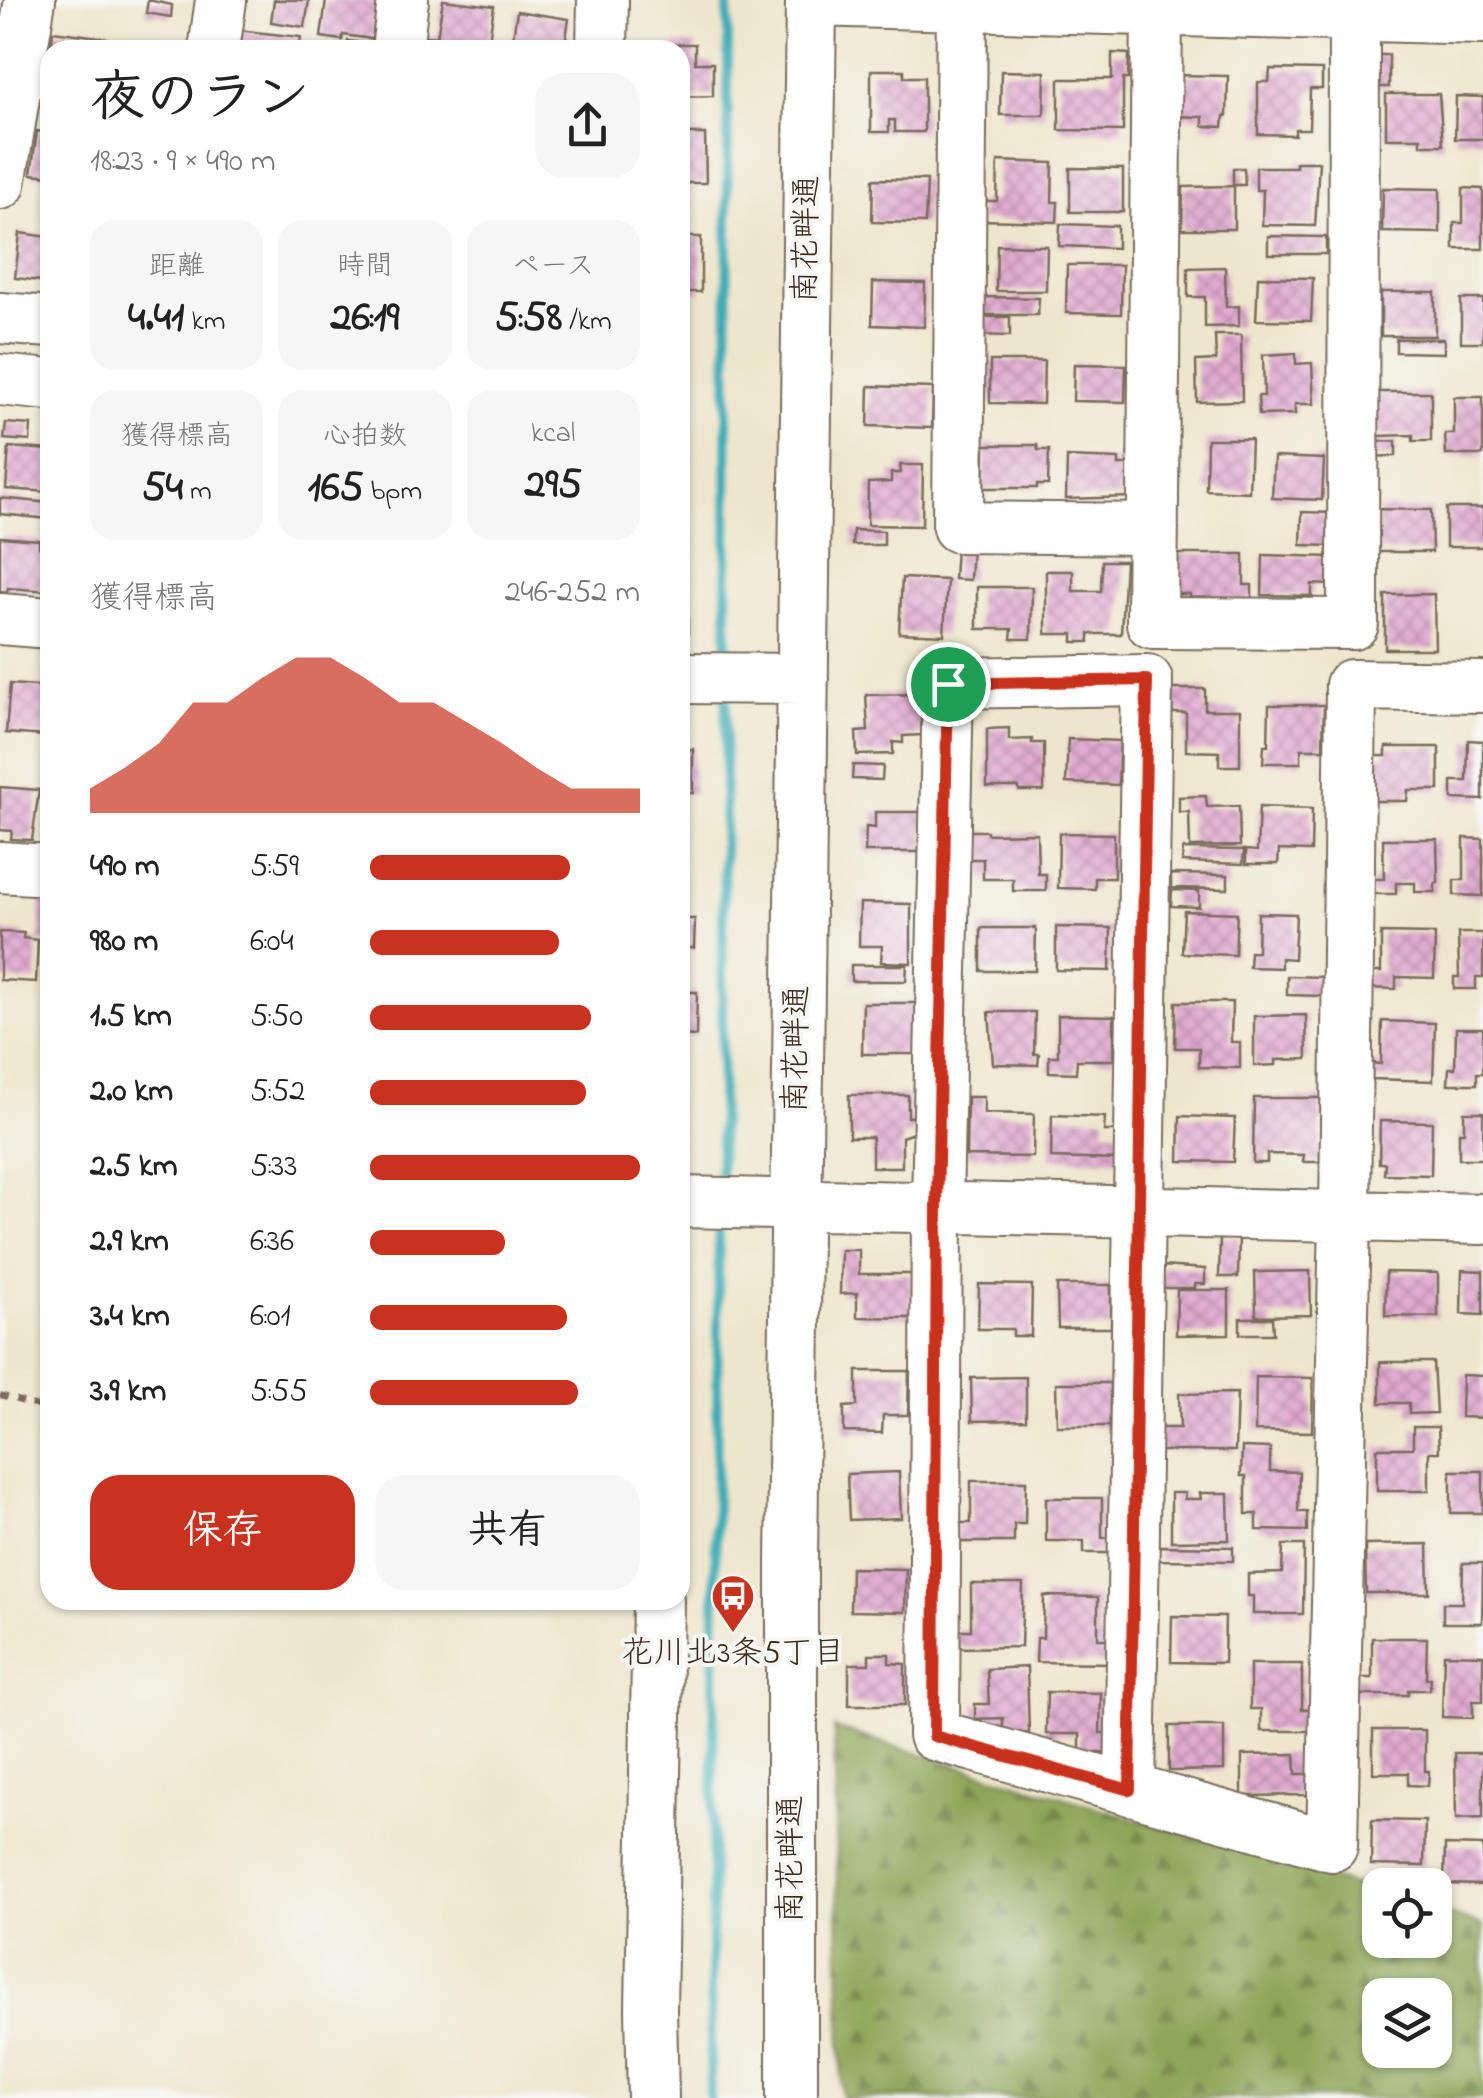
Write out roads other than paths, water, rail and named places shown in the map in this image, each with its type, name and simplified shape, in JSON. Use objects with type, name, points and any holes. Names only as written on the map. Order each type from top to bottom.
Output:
[{"type":"street","points":[[0,184],[30,0]]},
{"type":"street","points":[[215,40],[221,0]]},
{"type":"street","points":[[398,40],[403,0]]},
{"type":"street","points":[[602,40],[604,0]]},
{"type":"street","points":[[811,0],[1357,10],[1483,19]]},
{"type":"street","name":"南花畔通","points":[[792,2098],[774,1205],[803,679],[811,0]]},
{"type":"street","points":[[962,3],[958,527],[1153,529]]},
{"type":"street","points":[[1157,5],[1152,623],[1353,624],[1357,10]]},
{"type":"street","points":[[0,318],[40,321]]},
{"type":"street","points":[[0,380],[40,384]]},
{"type":"street","points":[[0,620],[40,623]]},
{"type":"street","points":[[690,679],[803,679]]},
{"type":"street","points":[[1130,1790],[1147,680],[948,684],[937,1208],[934,1736],[1332,1846],[1351,685],[1483,687]]},
{"type":"street","points":[[0,866],[40,869]]},
{"type":"street","points":[[690,1201],[1483,1218]]},
{"type":"street","points":[[653,2098],[658,1610]]},
{"type":"waterway","points":[[727,664],[728,0]]},
{"type":"waterway","points":[[720,1189],[726,691]]},
{"type":"waterway","points":[[710,2098],[719,1216]]},
{"type":"place","name":"花川北3条5丁目","points":[[733,1634]]}]
